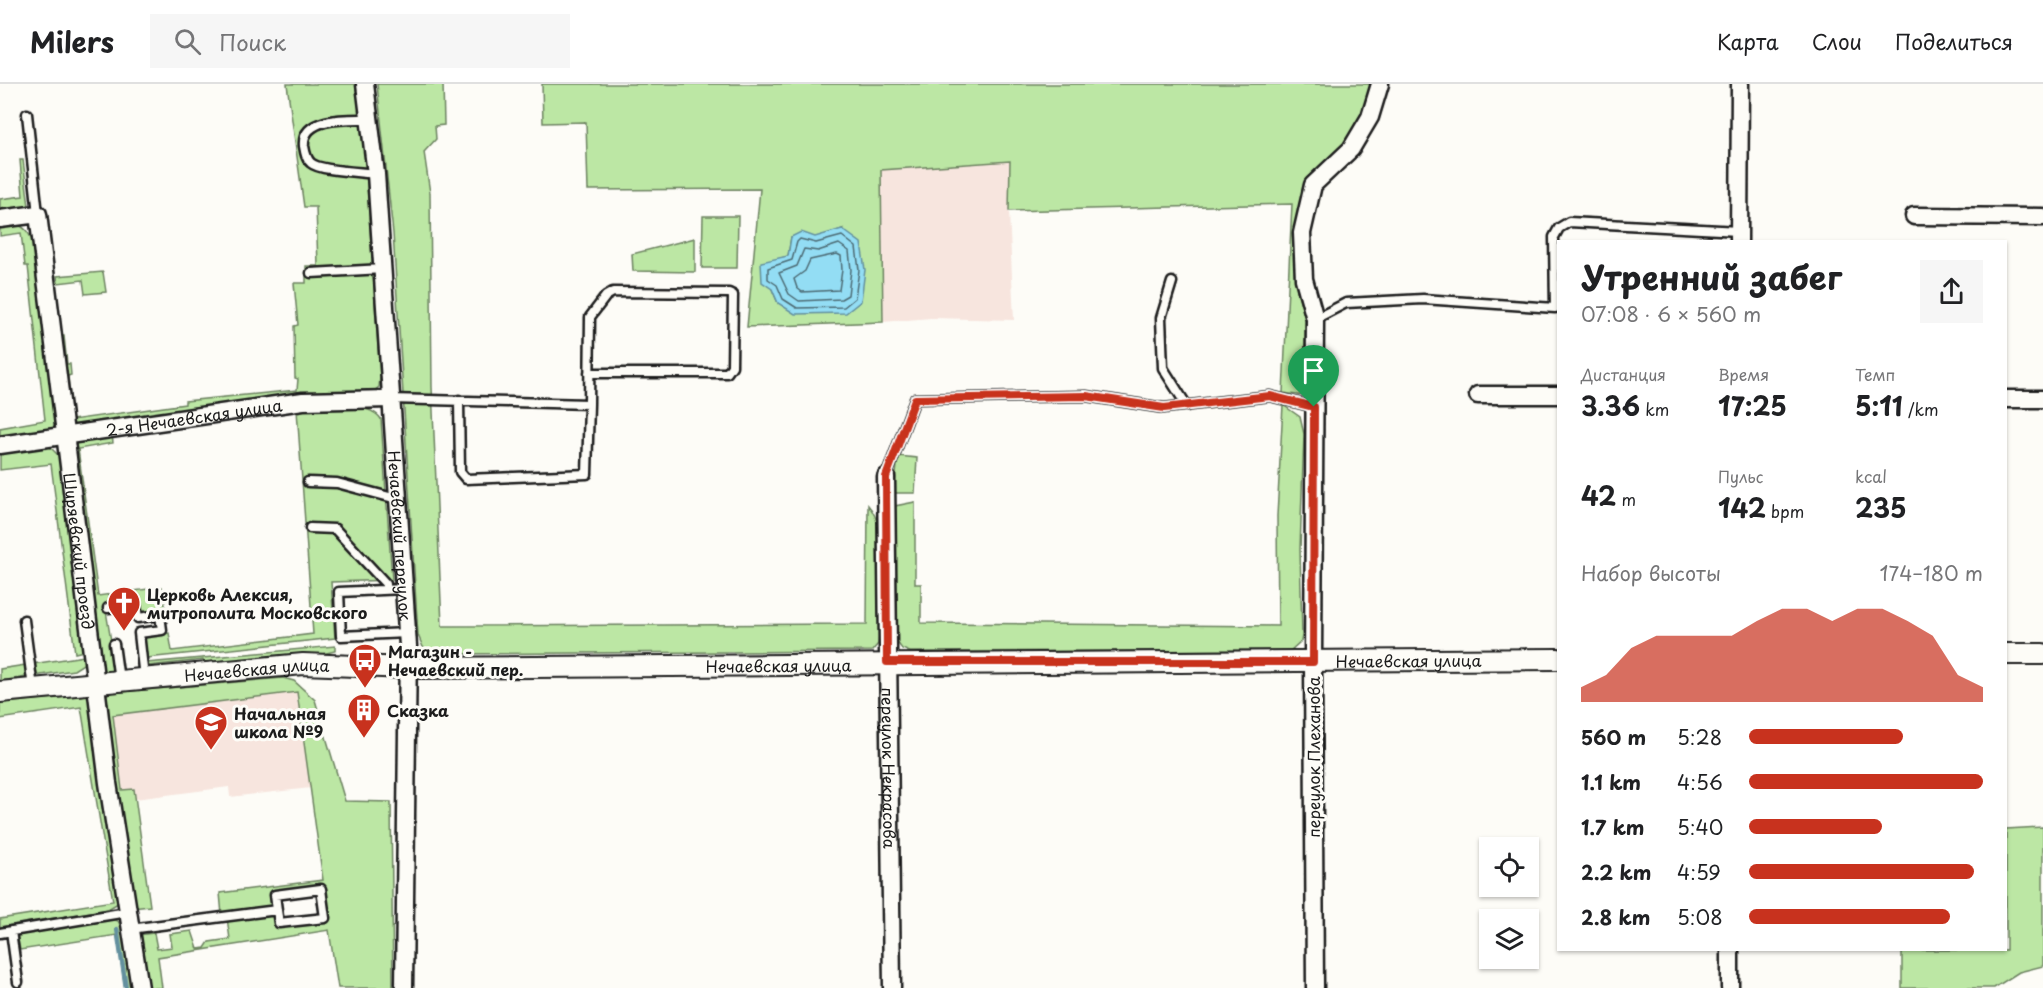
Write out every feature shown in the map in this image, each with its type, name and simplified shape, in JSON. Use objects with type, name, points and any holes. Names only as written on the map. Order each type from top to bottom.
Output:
[{"type":"street","name":"Нечаевский переулок","points":[[365,84],[376,174],[383,269],[408,668],[404,988]]},
{"type":"street","name":"переулок Плеханова","points":[[1315,988],[1313,662],[1315,319],[1304,279],[1302,233],[1313,186],[1351,149],[1370,117],[1380,84]]},
{"type":"street","points":[[1739,236],[1740,84]]},
{"type":"street","points":[[0,219],[38,214]]},
{"type":"street","name":"Ширяевский проезд","points":[[38,214],[108,783],[140,988]]},
{"type":"street","points":[[1914,216],[2043,217]]},
{"type":"street","points":[[1478,395],[1557,395]]},
{"type":"street","name":"2-я Нечаевская улица","points":[[0,445],[303,400],[390,399]]},
{"type":"street","points":[[2007,399],[2043,399]]},
{"type":"street","name":"переулок Некрасова","points":[[886,477],[892,988]]},
{"type":"street","points":[[2007,654],[2043,654]]},
{"type":"street","name":"Нечаевская улица","points":[[0,692],[303,664],[408,668],[887,662],[1313,662],[1557,659]]},
{"type":"street","points":[[1730,951],[1730,988]]},
{"type":"lane","name":"Ширяевский проезд","points":[[27,114],[38,214]]},
{"type":"lane","points":[[369,119],[330,120],[306,134],[304,143],[306,156],[316,166],[376,174]]},
{"type":"lane","points":[[1315,319],[1346,303],[1423,299],[1555,308],[1554,237],[1559,228],[1569,222],[1739,236]]},
{"type":"lane","points":[[311,273],[383,269]]},
{"type":"lane","points":[[1172,282],[1161,318],[1163,368],[1187,406]]},
{"type":"lane","points":[[459,400],[460,472],[466,479],[586,474],[589,404],[589,373],[591,313],[609,293],[729,293],[733,295],[732,366],[727,373],[589,373]]},
{"type":"lane","points":[[886,477],[915,399],[1086,396],[1164,408],[1270,396],[1314,407]]},
{"type":"lane","points":[[390,399],[589,404]]},
{"type":"lane","points":[[308,482],[346,484],[397,499]]},
{"type":"lane","points":[[310,528],[335,529],[386,584],[386,590]]},
{"type":"lane","points":[[404,589],[339,592],[341,636],[406,633]]},
{"type":"lane","points":[[108,609],[136,605],[144,678]]},
{"type":"lane","points":[[138,618],[160,615],[162,630],[139,633]]},
{"type":"lane","points":[[24,620],[33,688]]},
{"type":"lane","points":[[114,644],[119,680]]},
{"type":"lane","points":[[321,889],[325,918],[279,924],[278,910],[275,895],[321,889]]},
{"type":"lane","points":[[130,929],[278,910]]},
{"type":"lane","points":[[0,933],[127,912]]},
{"type":"lane","points":[[11,931],[18,982]]},
{"type":"shaded area","points":[[1010,161],[1009,211],[1014,320],[931,318],[883,322],[881,170]]},
{"type":"shaded area","name":"Начальная школа №9","points":[[298,692],[311,788],[230,797],[229,787],[135,799],[134,790],[122,791],[113,715]]},
{"type":"green space","points":[[287,84],[357,84],[365,154],[379,387],[371,393],[72,426],[60,336],[64,336],[67,364],[70,364],[71,375],[68,376],[72,420],[185,404],[185,401],[297,390],[294,326],[298,325],[294,283],[306,283],[306,266],[318,266],[316,207],[304,207]]},
{"type":"green space","points":[[377,84],[443,84],[444,125],[435,126],[436,139],[424,152],[430,193],[432,387],[442,626],[867,624],[868,505],[880,533],[883,572],[878,644],[872,651],[431,654],[423,647],[418,635],[393,233]]},
{"type":"green space","points":[[542,84],[1378,84],[1357,131],[1333,160],[1296,243],[1297,291],[1305,317],[1305,396],[1283,393],[1292,204],[1009,211],[1010,161],[881,170],[883,322],[747,327],[760,189],[588,190],[586,122],[543,123]],"holes":[[[842,229],[778,303],[772,289],[774,260],[788,256],[791,237],[815,238]]]},
{"type":"green space","points":[[20,160],[23,160],[29,206],[0,211],[0,199],[23,196]]},
{"type":"green space","points":[[703,216],[738,216],[737,268],[702,268]]},
{"type":"green space","points":[[0,223],[22,227],[29,234],[34,246],[56,429],[0,437],[0,428],[45,420],[28,266],[25,266],[21,233],[0,236]]},
{"type":"green space","points":[[695,238],[695,272],[633,271],[632,254]]},
{"type":"green space","points":[[103,272],[106,292],[85,294],[83,280],[58,283],[57,276]]},
{"type":"green space","points":[[1283,405],[1300,417],[1304,434],[1300,549],[1302,635],[1301,641],[1291,650],[910,652],[902,649],[894,638],[893,514],[895,506],[915,502],[915,584],[921,584],[921,623],[1278,626],[1277,516]]},
{"type":"green space","points":[[297,406],[355,407],[375,413],[381,419],[392,580],[331,582],[335,638],[147,658],[144,640],[148,636],[169,633],[172,651],[313,634],[297,410],[112,435],[113,443],[78,449],[98,596],[162,587],[166,611],[143,613],[138,601],[105,605],[116,671],[100,672],[73,439]]},
{"type":"green space","points":[[40,445],[50,447],[59,456],[84,651],[75,653],[51,464],[0,470],[0,451]]},
{"type":"green space","points":[[898,456],[917,458],[915,493],[894,493]]},
{"type":"green space","points":[[335,646],[335,651],[318,655],[204,665],[203,660],[148,666],[147,663]]},
{"type":"green space","points":[[84,656],[85,663],[74,670],[0,681],[0,669]]},
{"type":"green space","points":[[283,678],[294,681],[315,700],[345,801],[391,802],[393,988],[338,988],[329,930],[158,957],[162,988],[144,988],[136,935],[154,933],[157,949],[172,947],[170,934],[192,931],[198,949],[205,948],[209,942],[230,939],[227,918],[276,912],[277,926],[328,920],[324,886],[273,893],[275,908],[222,915],[220,893],[323,880],[297,692],[113,715],[122,790],[134,789],[150,906],[132,908],[104,697],[109,693]]},
{"type":"green space","points":[[88,695],[118,903],[108,909],[0,927],[0,919],[113,901],[81,707],[0,719],[0,703]]},
{"type":"green space","points":[[2043,827],[2043,966],[2019,972],[1994,988],[1902,988],[1902,951],[2007,951],[2007,829]]},
{"type":"green space","points":[[112,919],[118,921],[122,928],[132,988],[125,988],[117,935],[20,950],[17,935]]},
{"type":"water","points":[[842,229],[861,243],[865,270],[861,301],[846,313],[795,314],[778,303],[772,289],[762,282],[761,262],[788,256],[791,237],[801,232],[815,237]]},
{"type":"waterway","points":[[117,929],[126,988]]},
{"type":"place","name":"Церковь Алексия, митрополита Московского","points":[[124,632]]},
{"type":"place","name":"Магазин - Нечаевский пер.","points":[[365,689]]},
{"type":"place","name":"Сказка","points":[[364,739]]},
{"type":"place","name":"Начальная школа №9","points":[[211,751]]},
{"type":"route","points":[[1086,396],[1164,408],[1270,396],[1314,407],[1313,662],[887,662],[886,477],[899,436],[915,399],[1086,396]]}]
